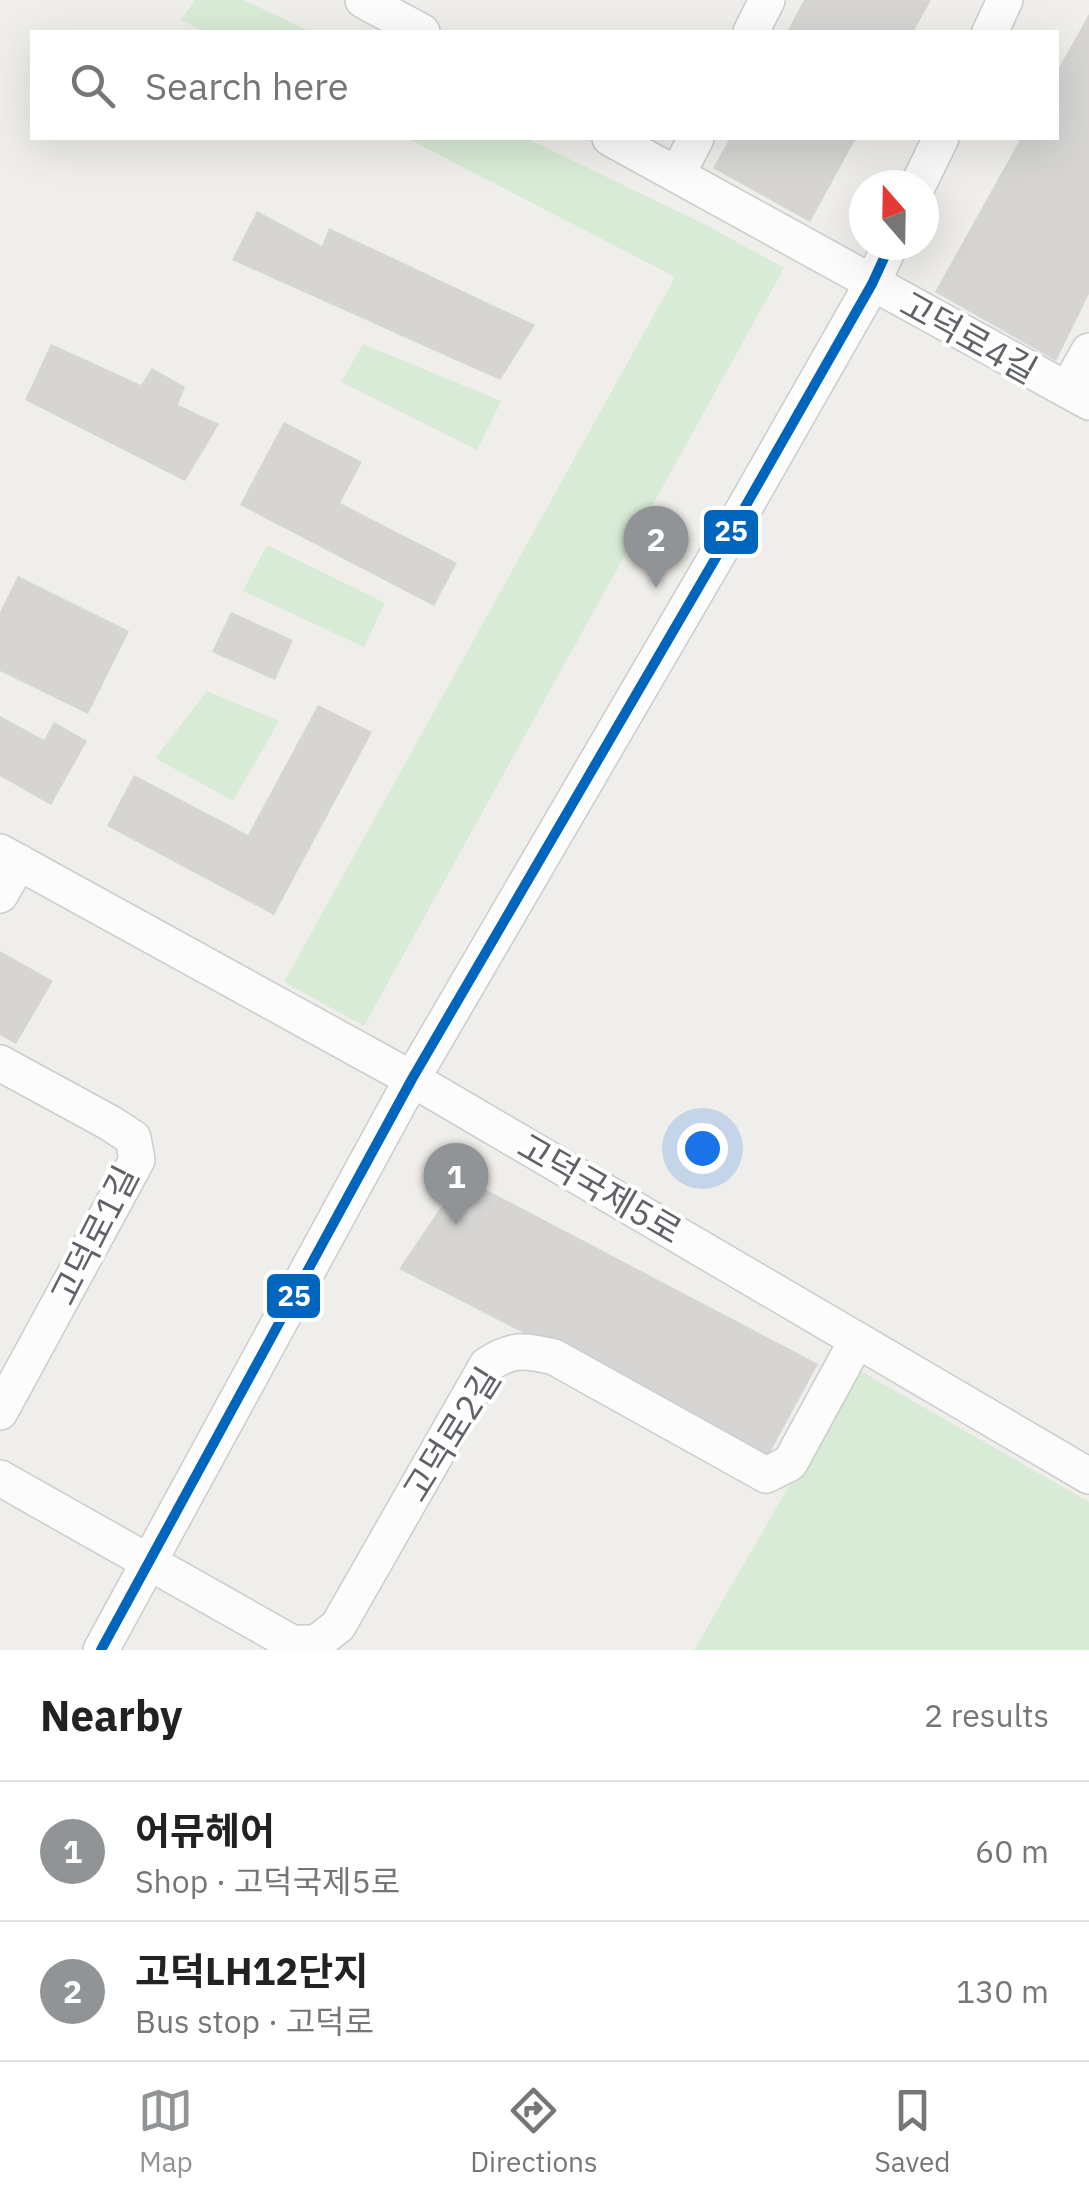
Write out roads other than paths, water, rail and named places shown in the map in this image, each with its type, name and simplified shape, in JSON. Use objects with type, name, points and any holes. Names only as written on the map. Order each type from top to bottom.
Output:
[{"type":"street","points":[[364,0],[418,30]]},
{"type":"street","points":[[751,30],[768,0]]},
{"type":"street","points":[[991,30],[1005,0]]},
{"type":"street","name":"고덕로4길","points":[[614,140],[1078,396],[1089,352]]},
{"type":"street","points":[[677,174],[695,140]]},
{"type":"street","points":[[925,170],[939,140]]},
{"type":"street","points":[[101,1650],[412,1078],[725,542],[883,260]]},
{"type":"street","points":[[0,896],[10,857]]},
{"type":"street","name":"고덕국제5로","points":[[10,857],[412,1078],[1089,1476]]},
{"type":"street","name":"고덕로1길","points":[[0,1063],[133,1138],[137,1160],[0,1412]]},
{"type":"street","name":"고덕로2길","points":[[149,1562],[292,1643],[316,1642],[338,1626],[487,1364],[506,1352],[554,1356],[766,1475],[790,1464],[857,1340]]},
{"type":"street","points":[[0,1478],[149,1562]]},
{"type":"place","name":"고덕LH12단지","points":[[656,588]]},
{"type":"place","name":"어뮤헤어","points":[[456,1225]]}]
